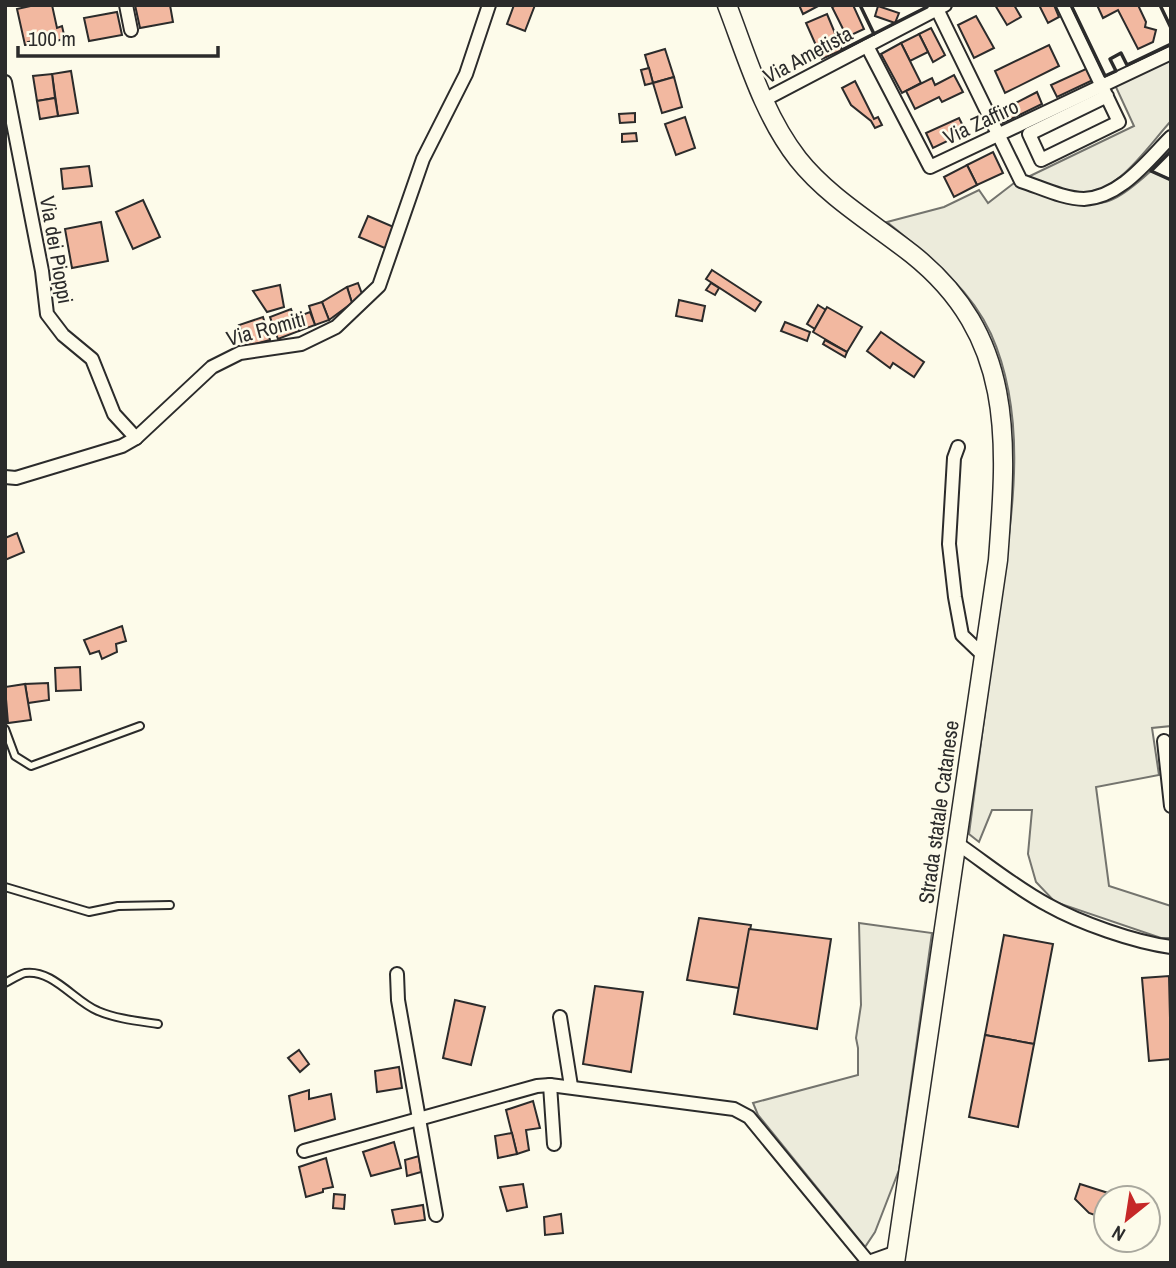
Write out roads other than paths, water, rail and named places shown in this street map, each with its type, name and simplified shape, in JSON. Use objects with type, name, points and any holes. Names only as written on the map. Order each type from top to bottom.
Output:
[{"type":"main road","name":"Strada statale Catanese","points":[[727,5],[764,100],[784,139],[814,177],[915,256],[956,297],[971,318],[991,367],[1002,417],[1004,477],[998,560],[896,1257]]},
{"type":"street","points":[[126,5],[131,30]]},
{"type":"street","name":"Via Romiti","points":[[5,477],[16,478],[122,446],[136,438],[212,367],[240,353],[301,344],[336,327],[379,286],[423,159],[466,74],[489,5]]},
{"type":"street","points":[[1063,5],[1119,122],[1041,160],[1029,134],[1104,91]]},
{"type":"street","points":[[939,7],[1021,181],[1084,199],[1104,194],[1126,182],[1171,137]]},
{"type":"street","name":"Via Ametista","points":[[764,100],[939,7]]},
{"type":"street","name":"Via Zaffiro","points":[[867,46],[930,167],[998,135],[1104,91],[1171,53]]},
{"type":"street","name":"Via dei Pioppi","points":[[5,82],[42,271],[47,314],[63,335],[92,359],[114,414],[136,438]]},
{"type":"street","points":[[958,447],[954,458],[949,544],[954,597],[962,635],[985,657]]},
{"type":"street","points":[[1164,741],[1171,806]]},
{"type":"street","points":[[958,844],[1055,909],[1145,942],[1171,947]]},
{"type":"street","points":[[397,974],[398,1000],[436,1215]]},
{"type":"street","points":[[560,1017],[571,1086]]},
{"type":"street","points":[[550,1085],[554,1144]]},
{"type":"street","points":[[304,1151],[537,1086],[571,1086],[734,1109],[749,1117],[868,1262],[896,1257]]},
{"type":"lane","points":[[5,730],[15,756],[31,766],[140,726]]},
{"type":"lane","points":[[5,887],[89,912],[118,906],[170,905]]},
{"type":"lane","points":[[5,983],[23,974],[39,975],[58,984],[97,1011],[119,1018],[158,1024]]}]
